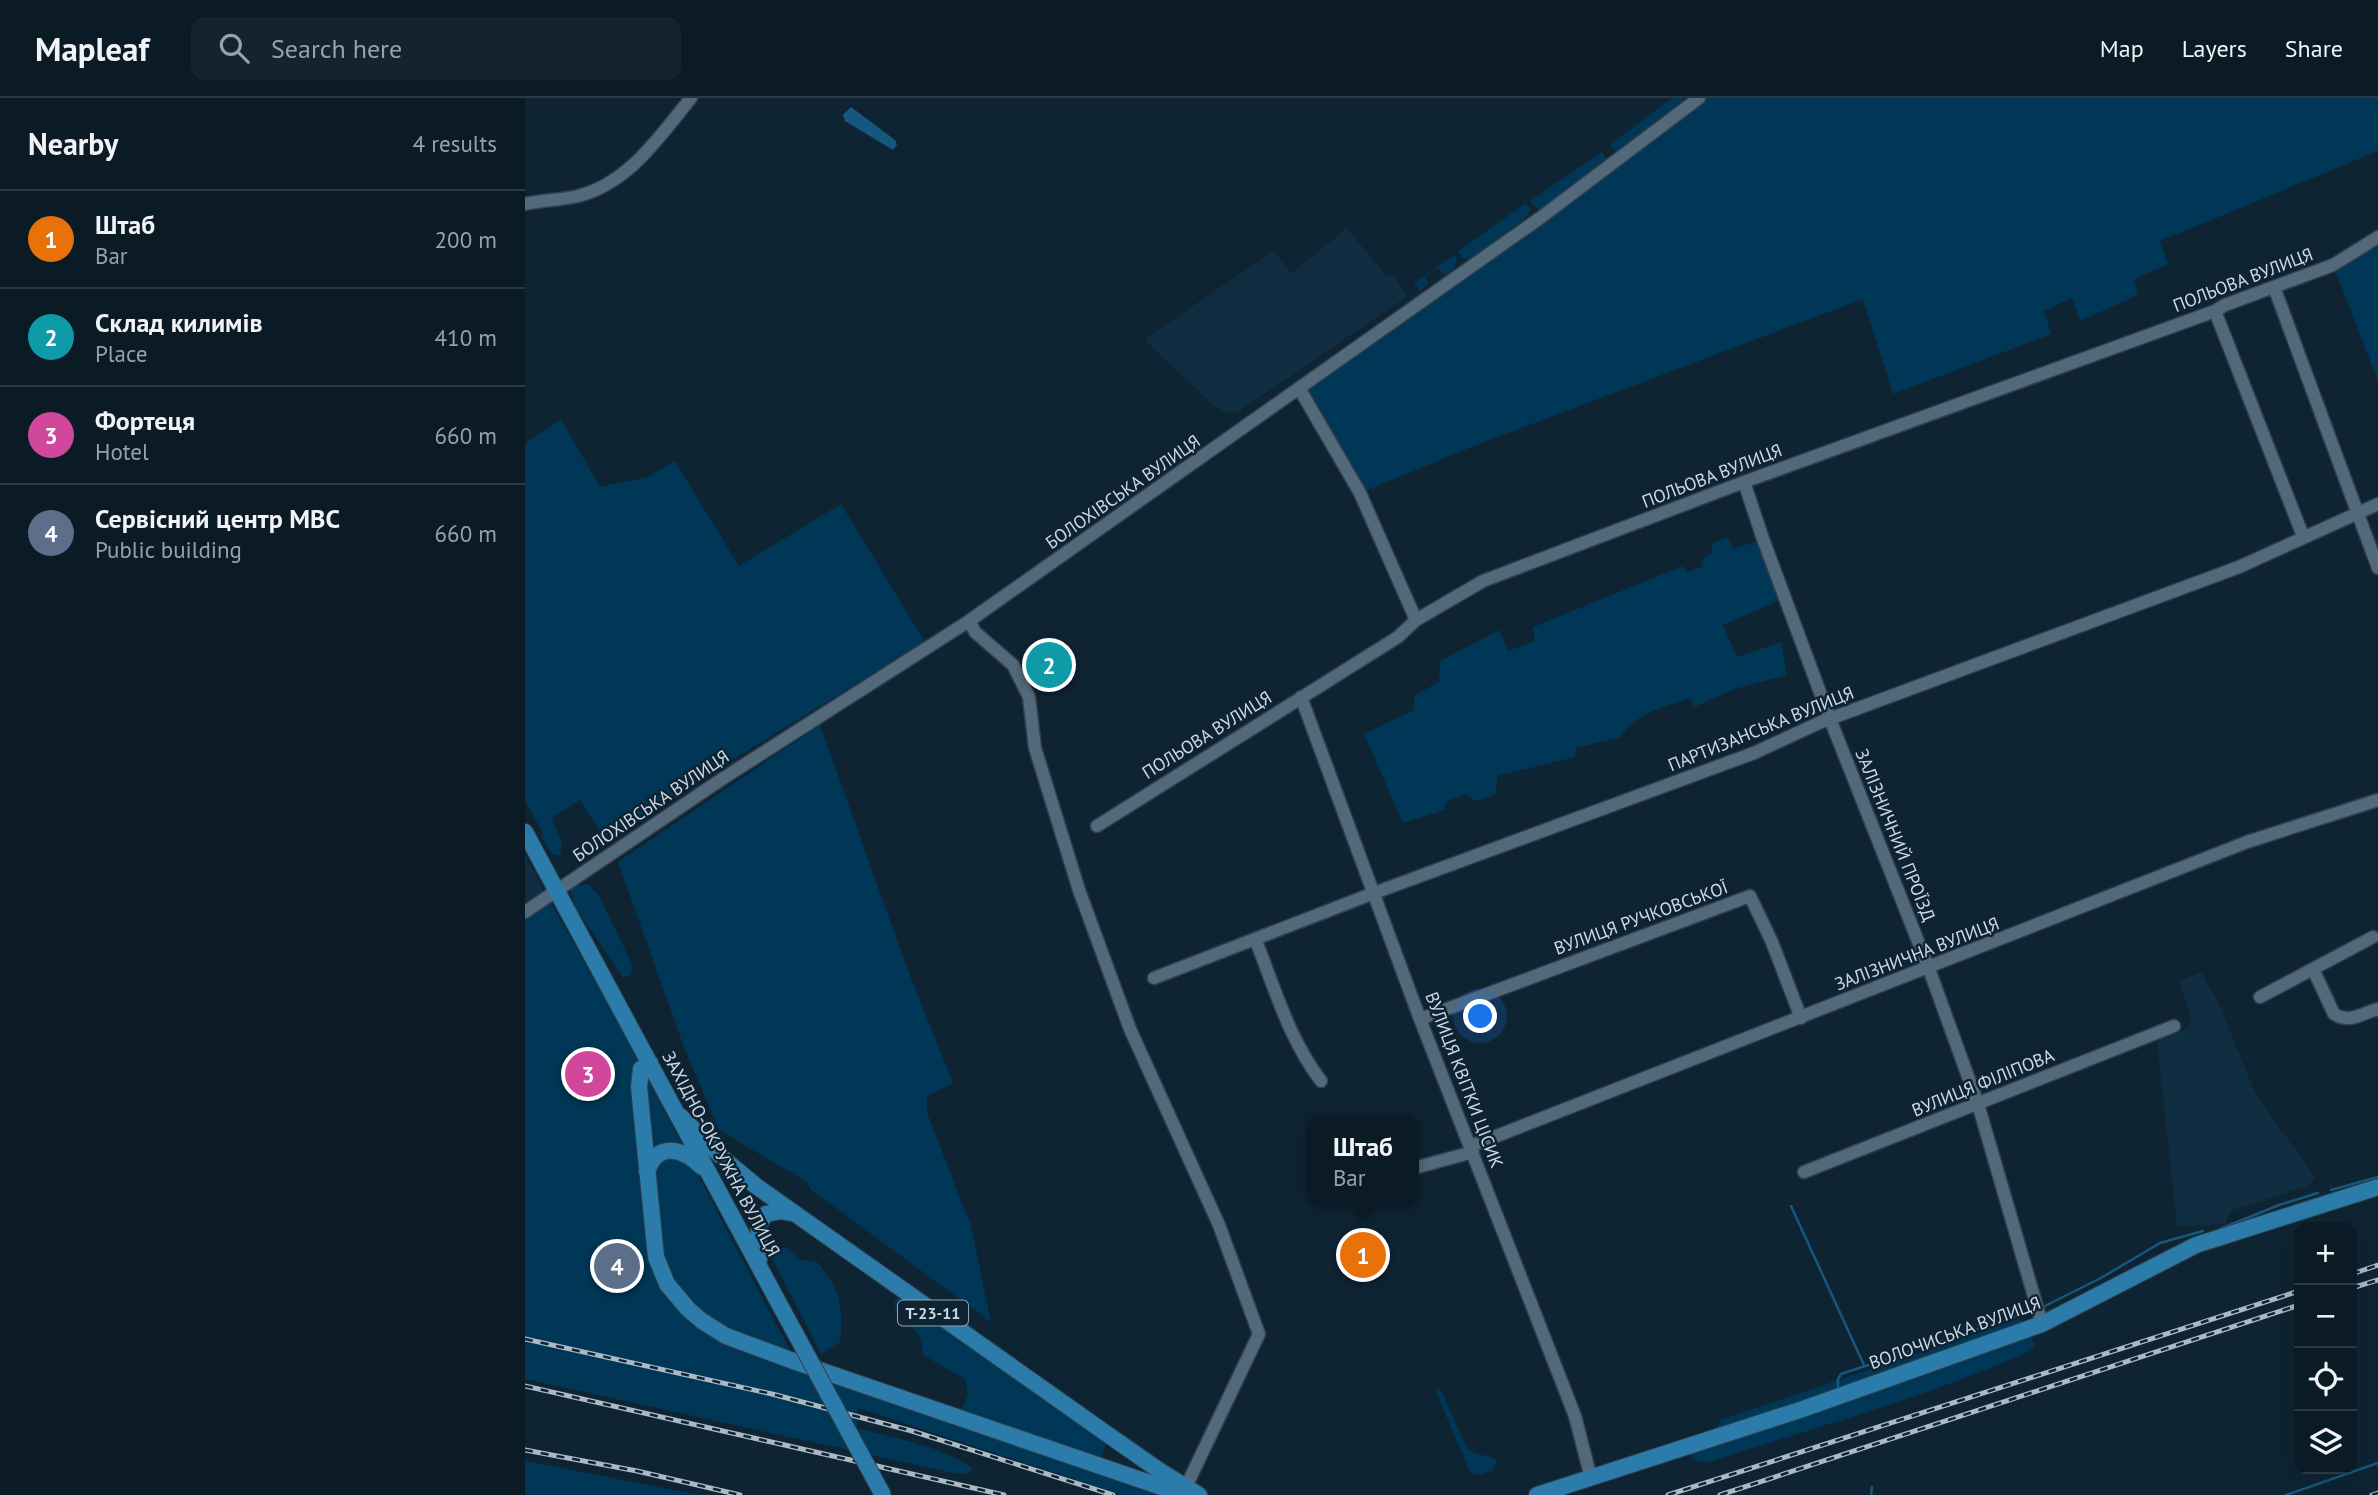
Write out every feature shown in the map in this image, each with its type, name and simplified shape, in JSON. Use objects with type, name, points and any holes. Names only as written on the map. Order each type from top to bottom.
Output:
[{"type":"main road","name":"ЗАХІДНО-ОКРУЖНА ВУЛИЦЯ","points":[[529,839],[883,1495]]},
{"type":"main road","points":[[650,1063],[639,1073],[656,1257],[661,1272],[675,1295],[688,1309],[726,1336],[870,1389],[1098,1466],[1188,1493]]},
{"type":"main road","name":"Т-23-11","points":[[680,1115],[736,1170],[1188,1493]]},
{"type":"main road","points":[[647,1172],[649,1165],[659,1154],[675,1150],[692,1157],[713,1180]]},
{"type":"main road","name":"ВОЛОЧИСЬКА ВУЛИЦЯ","points":[[1537,1495],[1803,1409],[2042,1325],[2196,1245],[2378,1187]]},
{"type":"main road","points":[[759,1266],[759,1224],[766,1214],[781,1210],[809,1223]]},
{"type":"main road","points":[[1098,1466],[1108,1457],[1111,1448],[1107,1434]]},
{"type":"street","points":[[525,204],[579,196],[601,188],[627,173],[691,98]]},
{"type":"street","name":"БОЛОХІВСЬКА ВУЛИЦЯ","points":[[525,912],[733,772],[969,621],[1540,218],[1697,100]]},
{"type":"street","name":"ПОЛЬОВА ВУЛИЦЯ","points":[[1097,827],[1398,637],[1416,620],[1483,581],[1744,482],[2215,311],[2333,265],[2378,239]]},
{"type":"street","points":[[2274,287],[2378,568]]},
{"type":"street","points":[[2215,311],[2303,536]]},
{"type":"street","points":[[1299,388],[1360,492],[1416,620]]},
{"type":"street","name":"ЗАЛІЗНИЧНИЙ ПРОЇЗД","points":[[1744,482],[1830,719],[1929,969],[1978,1104],[2042,1325]]},
{"type":"street","name":"ПАРТИЗАНСЬКА ВУЛИЦЯ","points":[[1154,978],[1256,941],[1374,893],[1754,753],[1830,719],[2239,567],[2378,504]]},
{"type":"street","points":[[969,621],[975,632],[1013,664],[1029,697],[1035,748],[1079,890],[1130,1029],[1219,1225],[1259,1334],[1188,1493]]},
{"type":"street","name":"ВУЛИЦЯ КВІТКИ ЦІСИК","points":[[1301,697],[1420,1019],[1575,1416],[1591,1478]]},
{"type":"street","name":"ЗАЛІЗНИЧНА ВУЛИЦЯ","points":[[1419,1166],[1472,1149],[2247,842],[2378,800]]},
{"type":"street","name":"ВУЛИЦЯ РУЧКОВСЬКОЇ","points":[[1420,1019],[1750,897],[1772,942],[1801,1018]]},
{"type":"street","points":[[2260,997],[2373,937]]},
{"type":"street","points":[[1256,941],[1294,1036],[1307,1063],[1321,1081]]},
{"type":"street","points":[[2313,969],[2334,1014],[2341,1019],[2352,1019],[2378,1009]]},
{"type":"street","name":"ВУЛИЦЯ ФІЛІПОВА","points":[[1804,1172],[2174,1026]]},
{"type":"shaded area","points":[[1672,98],[1686,101],[1617,151],[1610,145]]},
{"type":"shaded area","points":[[1699,98],[2378,98],[2378,151],[2160,241],[2168,264],[2134,279],[2138,295],[2080,321],[2072,298],[2044,311],[2051,334],[1893,394],[1863,299],[1479,444],[1360,493],[1299,388]]},
{"type":"shaded area","points":[[851,107],[895,140],[897,145],[893,150],[845,121],[843,115]]},
{"type":"shaded area","points":[[1602,152],[1609,162],[1540,211],[1530,201]]},
{"type":"shaded area","points":[[1526,203],[1531,210],[1523,220],[1470,259],[1463,259],[1458,251]]},
{"type":"shaded area","points":[[1347,228],[1386,275],[1393,276],[1408,296],[1238,412],[1228,413],[1212,404],[1147,342],[1147,337],[1274,251],[1291,274]]},
{"type":"shaded area","points":[[2378,241],[2378,381],[2333,265]]},
{"type":"shaded area","points":[[1455,254],[1457,258],[1454,269],[1444,275],[1438,268],[1425,276],[1429,284],[1420,291],[1414,283]]},
{"type":"shaded area","points":[[561,419],[600,487],[648,477],[675,461],[739,566],[841,504],[925,642],[604,838],[580,800],[552,818],[562,843],[560,856],[552,854],[525,801],[525,444]]},
{"type":"shaded area","points":[[1727,537],[1734,549],[1763,539],[1786,598],[1723,625],[1737,657],[1781,642],[1787,675],[1735,689],[1694,707],[1690,698],[1661,708],[1642,716],[1620,737],[1576,748],[1575,757],[1497,776],[1496,794],[1476,801],[1466,794],[1445,802],[1445,810],[1403,823],[1364,734],[1414,710],[1414,696],[1439,682],[1440,661],[1499,630],[1508,651],[1535,641],[1533,627],[1683,566],[1688,572],[1703,566],[1702,559],[1713,552],[1711,544]]},
{"type":"shaded area","points":[[820,725],[907,968],[953,1083],[927,1096],[927,1113],[971,1226],[991,1322],[810,1189],[807,1182],[719,1130],[685,1050],[618,862]]},
{"type":"shaded area","points":[[525,854],[545,893],[525,906]]},
{"type":"shaded area","points":[[588,884],[599,896],[633,966],[631,975],[623,978],[575,907],[570,890],[577,885]]},
{"type":"shaded area","points":[[545,893],[615,1016],[796,1362],[961,1410],[968,1395],[965,1379],[923,1355],[917,1333],[897,1313],[895,1300],[900,1296],[1105,1440],[1099,1465],[1158,1486],[1154,1495],[1122,1495],[858,1408],[857,1428],[935,1449],[973,1469],[968,1474],[958,1474],[525,1379],[525,906]]},
{"type":"shaded area","points":[[2201,972],[2219,1004],[2256,1095],[2315,1177],[2309,1185],[2230,1211],[2225,1224],[2177,1227],[2157,1041],[2187,1028],[2191,1020],[2179,982]]},
{"type":"shaded area","points":[[787,1248],[801,1260],[817,1262],[831,1281],[839,1299],[840,1342],[821,1354],[772,1258],[774,1251]]},
{"type":"shaded area","points":[[2019,1319],[2023,1322],[1724,1432],[1718,1427],[1720,1420]]},
{"type":"shaded area","points":[[2030,1337],[2034,1342],[2034,1349],[1913,1397],[1706,1463],[1694,1460],[1691,1455],[1695,1449]]},
{"type":"shaded area","points":[[1437,1389],[1441,1390],[1467,1449],[1497,1460],[1493,1470],[1477,1475],[1470,1472]]},
{"type":"shaded area","points":[[525,1461],[700,1495],[525,1495]]},
{"type":"waterway","points":[[2331,1190],[2378,1177]]},
{"type":"waterway","points":[[2220,1229],[2279,1205],[2318,1193]]},
{"type":"waterway","points":[[1791,1206],[1864,1365]]},
{"type":"waterway","points":[[2043,1307],[2101,1278],[2160,1243],[2203,1231]]},
{"type":"waterway","points":[[1838,1388],[1841,1374],[2033,1311]]},
{"type":"waterway","points":[[2286,1495],[2378,1463]]},
{"type":"waterway","points":[[1871,1495],[1872,1487]]},
{"type":"railway","points":[[2357,1272],[2378,1265]]},
{"type":"railway","points":[[2357,1286],[2378,1280]]},
{"type":"railway","points":[[1668,1495],[2294,1293]]},
{"type":"railway","points":[[1720,1495],[2294,1307]]},
{"type":"railway","points":[[525,1339],[772,1394],[912,1431],[1113,1495]]},
{"type":"railway","points":[[525,1386],[1004,1495]]},
{"type":"railway","points":[[525,1450],[637,1471],[740,1495]]},
{"type":"railway","points":[[2372,1495],[2378,1493]]},
{"type":"place","name":"Склад килимів","points":[[1049,665]]},
{"type":"place","name":"Фортеця","points":[[588,1074]]},
{"type":"place","name":"Штаб","points":[[1363,1255]]},
{"type":"place","name":"Сервісний центр МВС","points":[[617,1266]]}]
